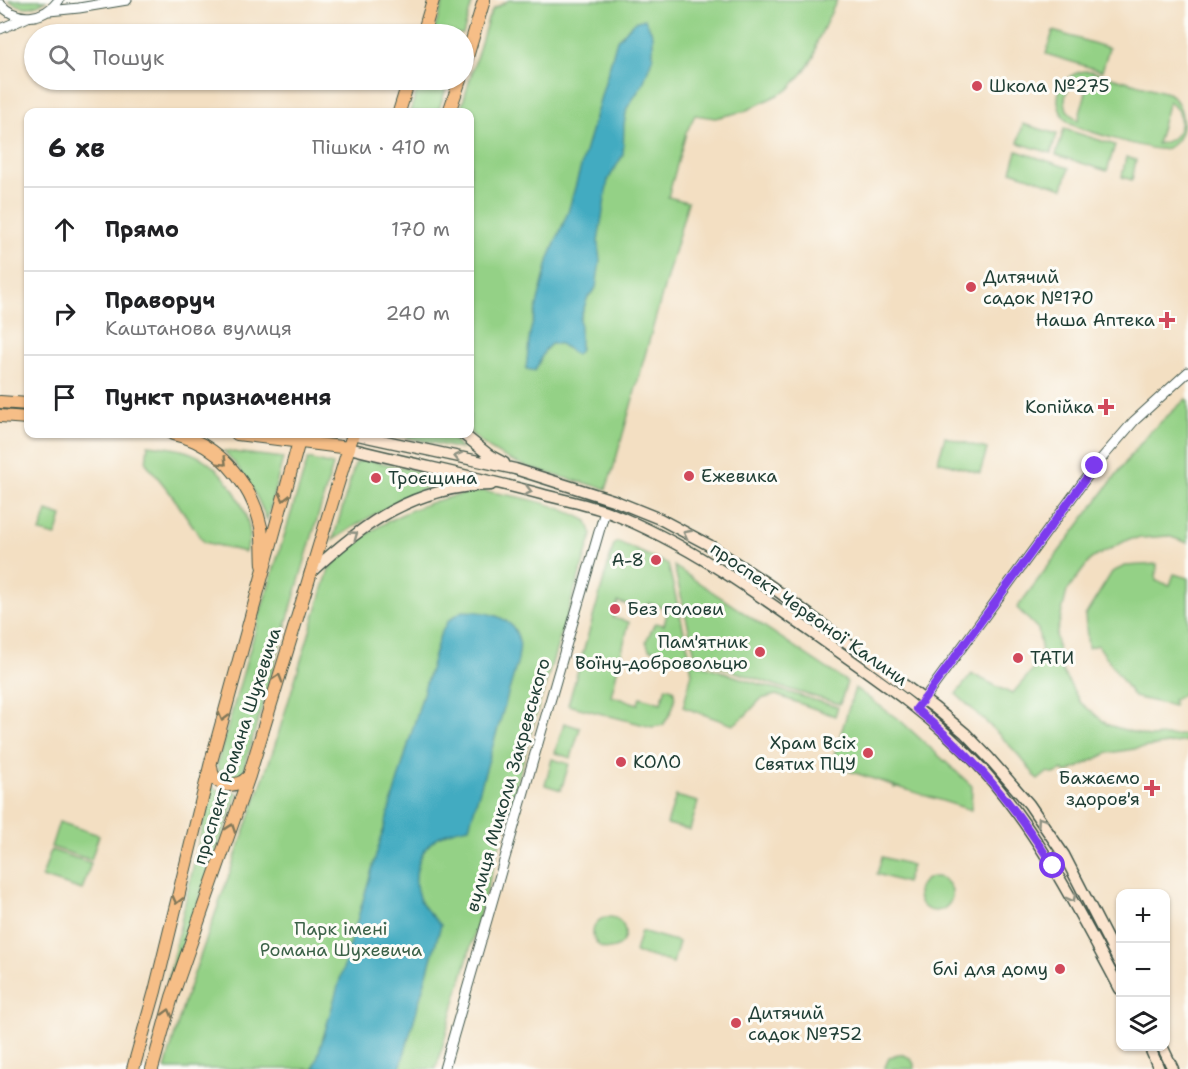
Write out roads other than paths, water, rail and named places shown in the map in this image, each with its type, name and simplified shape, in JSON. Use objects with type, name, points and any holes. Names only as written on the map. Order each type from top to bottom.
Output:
[{"type":"main road","points":[[426,24],[433,0]]},
{"type":"main road","points":[[474,34],[484,0]]},
{"type":"main road","points":[[400,108],[406,90]]},
{"type":"main road","points":[[450,108],[456,90]]},
{"type":"main road","points":[[0,402],[24,404]]},
{"type":"main road","points":[[0,416],[24,418]]},
{"type":"main road","points":[[186,438],[215,453],[236,474],[248,493],[261,529],[263,576]]},
{"type":"main road","name":"проспект Романа Шухевича","points":[[133,1069],[155,991],[211,762],[300,438]]},
{"type":"main road","points":[[304,438],[349,448]]},
{"type":"main road","name":"проспект Романа Шухевича","points":[[152,1069],[172,997],[249,776],[351,438]]},
{"type":"main road","name":"проспект Червоної Калини","points":[[371,438],[515,469],[628,506],[660,519],[709,545],[798,605],[924,699],[965,733],[1029,804],[1064,855],[1116,956]]},
{"type":"main road","points":[[468,438],[489,455],[515,469]]},
{"type":"main road","name":"проспект Червоної Калини","points":[[349,448],[507,485],[605,512],[660,535],[706,561],[846,656],[916,709],[981,768],[1017,813],[1064,882],[1116,981]]},
{"type":"main road","points":[[310,573],[361,529],[408,503],[441,490],[457,487],[507,485]]},
{"type":"main road","points":[[211,762],[211,773],[226,785],[239,784],[249,776]]},
{"type":"main road","points":[[1151,1051],[1159,1069]]},
{"type":"main road","points":[[1164,1051],[1173,1069]]},
{"type":"street","points":[[49,11],[59,0]]},
{"type":"street","points":[[0,29],[49,11],[127,0]]},
{"type":"street","points":[[0,4],[10,13],[29,17]]},
{"type":"street","points":[[916,709],[1095,466],[1134,421],[1188,372]]},
{"type":"street","name":"вулиця Миколи Закревського","points":[[444,1069],[605,512]]},
{"type":"water","points":[[645,19],[653,35],[653,56],[643,84],[627,108],[623,155],[608,180],[598,242],[600,261],[596,288],[588,297],[580,319],[580,350],[576,355],[560,344],[551,344],[545,350],[535,371],[526,369],[530,333],[549,258],[568,212],[617,40],[634,22]]},
{"type":"water","points":[[462,611],[479,612],[505,620],[516,632],[520,648],[469,827],[449,832],[434,840],[422,854],[419,863],[416,882],[420,900],[441,925],[400,1069],[314,1069],[440,635],[448,621]]},
{"type":"place","name":"Школа №275","points":[[977,86]]},
{"type":"place","name":"Дитячий садок №170","points":[[971,287]]},
{"type":"place","name":"Наша Аптека","points":[[1167,320]]},
{"type":"place","name":"Копійка","points":[[1106,407]]},
{"type":"place","name":"Ежевика","points":[[689,476]]},
{"type":"place","name":"Троєщина","points":[[376,478]]},
{"type":"place","name":"А-8","points":[[656,560]]},
{"type":"place","name":"Без голови","points":[[615,609]]},
{"type":"place","name":"Пам'ятник Воїну-добровольцю","points":[[760,652]]},
{"type":"place","name":"ТАТИ","points":[[1018,658]]},
{"type":"place","name":"Храм Всіх Святих ПЦУ","points":[[868,753]]},
{"type":"place","name":"КОЛО","points":[[621,762]]},
{"type":"place","name":"Бажаємо здоров'я","points":[[1152,788]]},
{"type":"place","name":"блі для дому","points":[[1060,969]]},
{"type":"place","name":"Дитячий садок №752","points":[[736,1023]]},
{"type":"park label","name":"Парк імені Романа Шухевича","points":[[341,939]]}]
